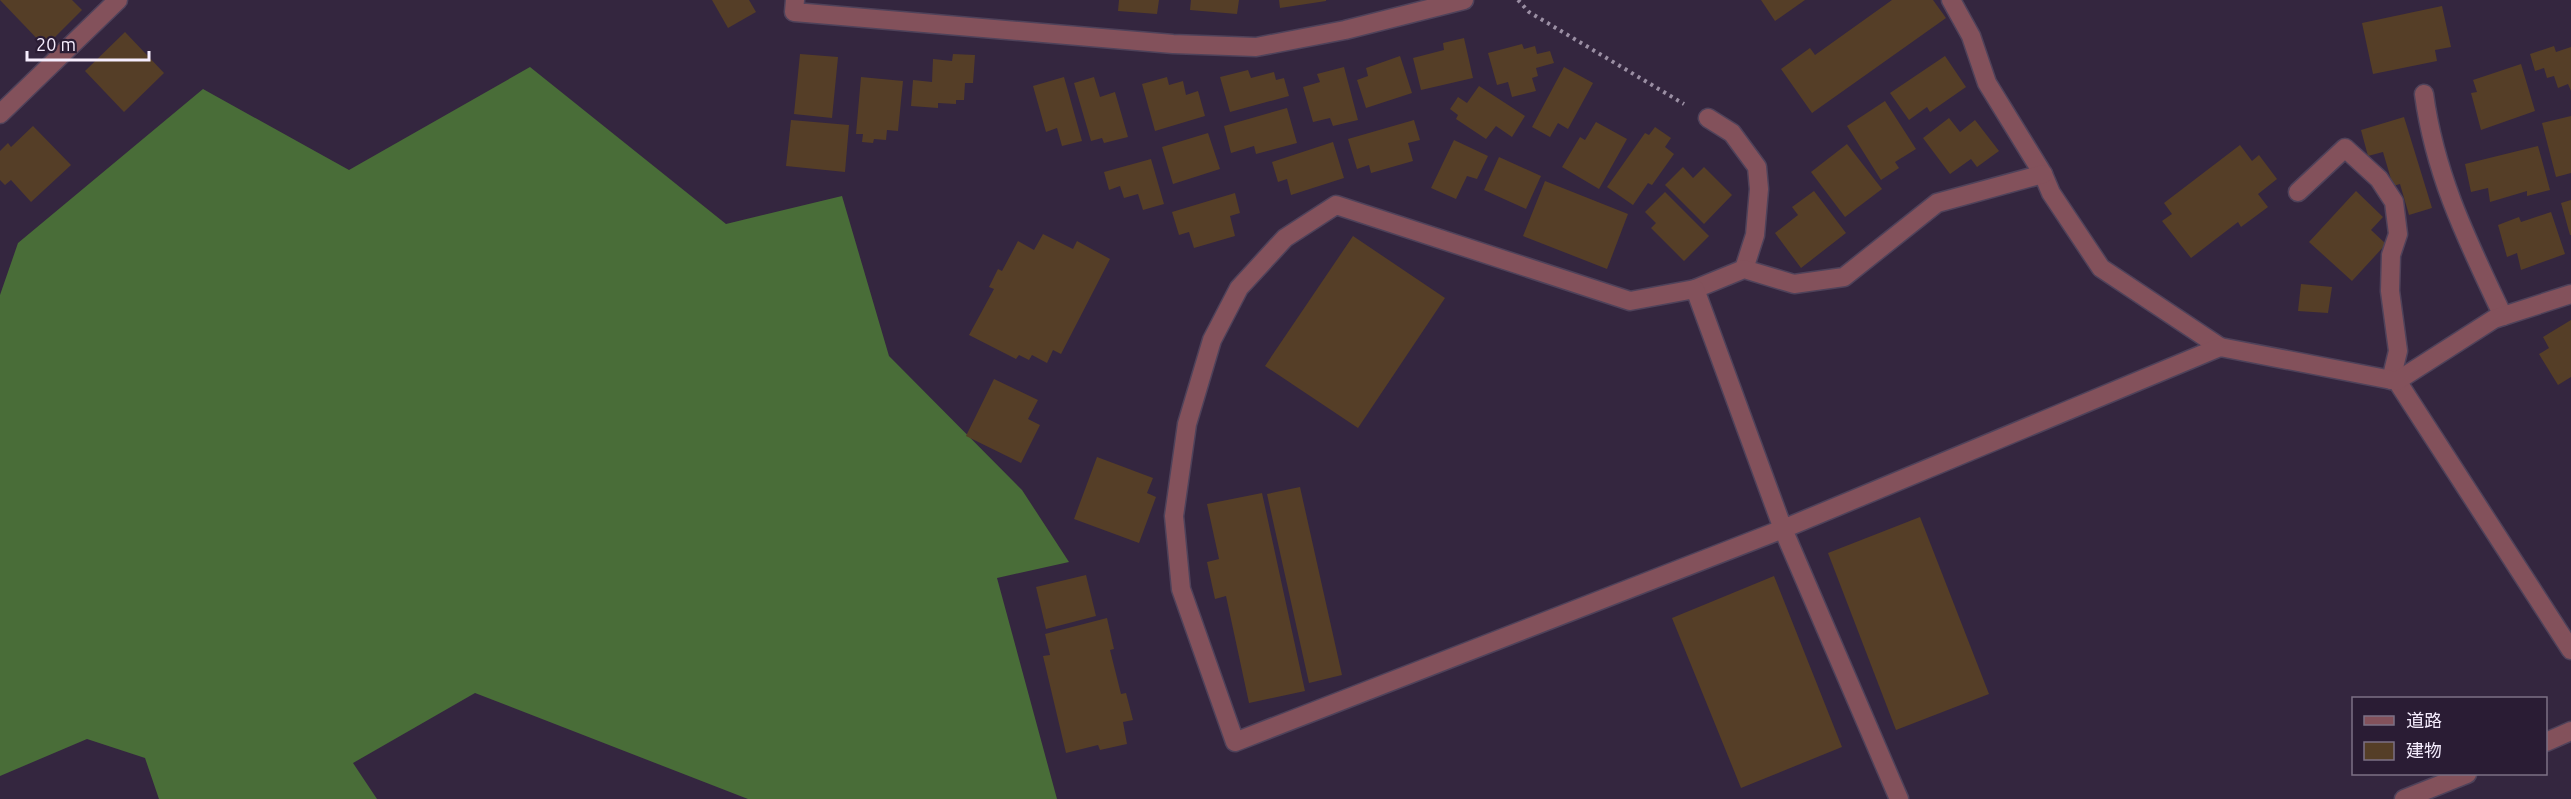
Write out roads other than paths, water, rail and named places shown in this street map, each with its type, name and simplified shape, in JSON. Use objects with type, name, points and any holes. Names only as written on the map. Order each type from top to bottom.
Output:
[{"type":"street","points":[[0,114],[118,0]]},
{"type":"street","points":[[795,0],[794,12],[1173,44],[1256,47],[1345,30],[1464,0]]},
{"type":"street","points":[[1951,0],[1971,36],[1988,83],[2043,174],[2051,193],[2101,268],[2167,314],[2220,347],[2394,380],[2494,319],[2571,294]]},
{"type":"street","points":[[2424,94],[2429,129],[2455,214],[2502,316]]},
{"type":"street","points":[[1708,118],[1731,133],[1757,167],[1759,189],[1755,235],[1744,269]]},
{"type":"street","points":[[2298,192],[2345,148],[2379,179],[2394,202],[2398,234],[2391,255],[2390,291],[2398,351],[2394,380],[2571,650]]},
{"type":"street","points":[[2043,174],[1937,203],[1844,277],[1794,284],[1744,269],[1695,289],[1630,301],[1336,205],[1285,238],[1239,288],[1212,340],[1187,424],[1174,516],[1181,589],[1235,742],[1783,529],[2220,347]]},
{"type":"street","points":[[1695,289],[1783,529],[1899,799]]},
{"type":"street","points":[[2547,742],[2571,731]]},
{"type":"street","points":[[2404,799],[2464,775]]}]
